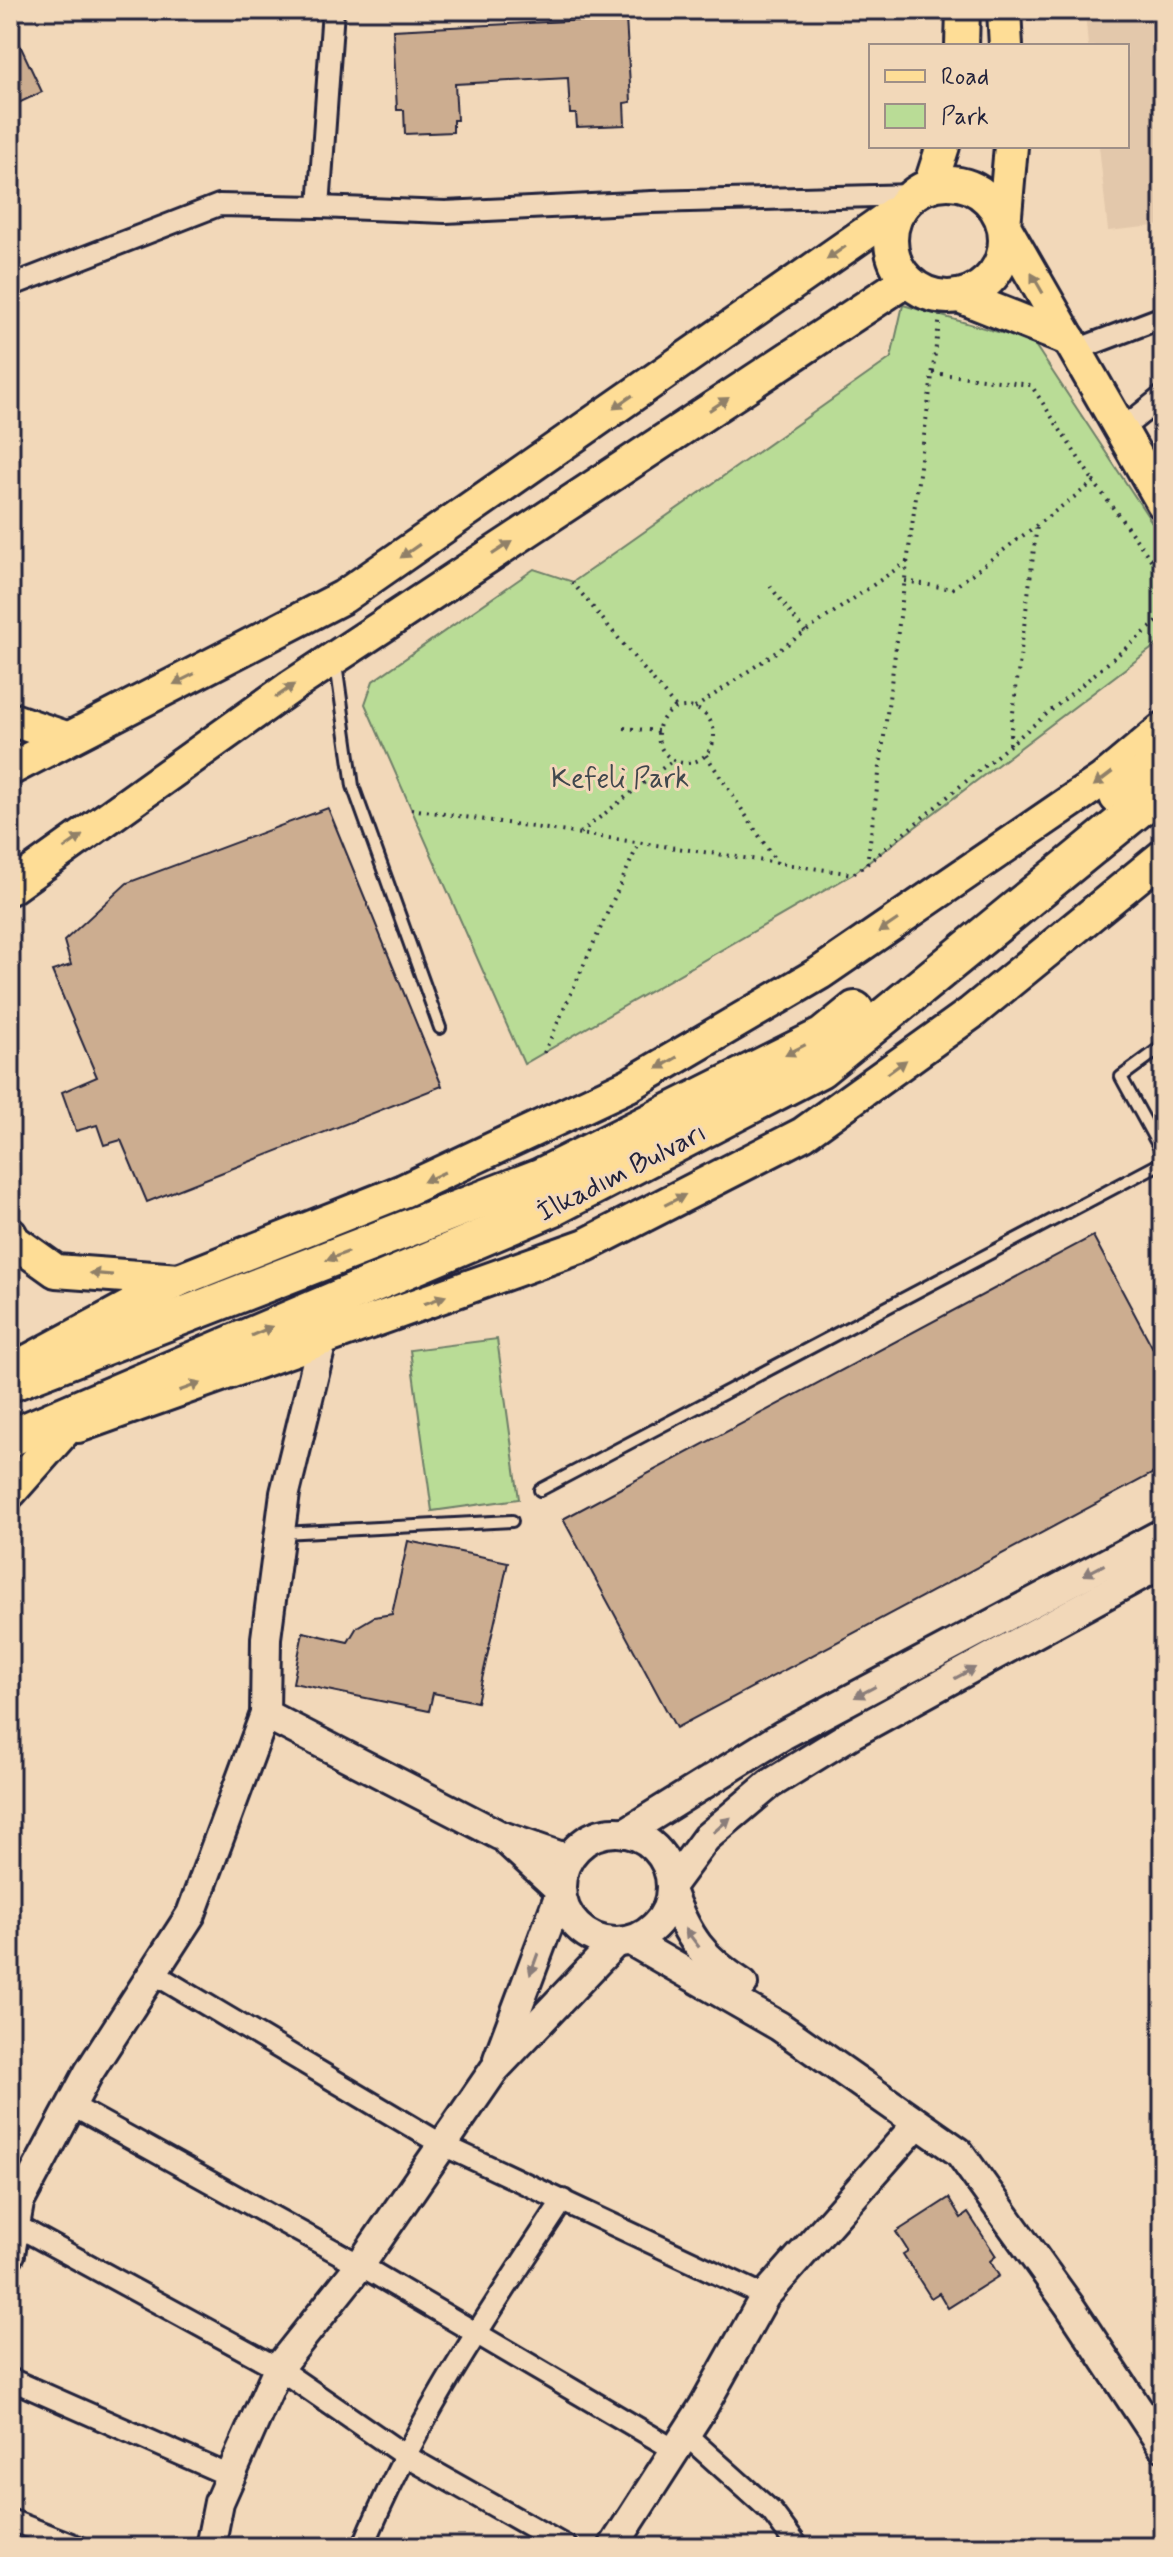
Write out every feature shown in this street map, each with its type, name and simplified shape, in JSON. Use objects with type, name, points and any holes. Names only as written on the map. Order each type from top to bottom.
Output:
[{"type":"highway","name":"İlkadım Bulvarı","points":[[10,1383],[546,1192],[823,1036],[1163,759]]},
{"type":"highway","name":"İlkadım Bulvarı","points":[[10,1438],[820,1069],[1163,789]]},
{"type":"main road","points":[[962,44],[963,10]]},
{"type":"main road","points":[[1004,10],[1006,44]]},
{"type":"main road","points":[[942,148],[892,226],[891,246],[896,264],[907,280],[950,306],[1073,345]]},
{"type":"main road","points":[[950,306],[977,290],[996,270],[1005,244],[1011,148]]},
{"type":"main road","points":[[10,769],[343,597],[914,196],[958,184],[984,195],[996,209],[1163,503]]},
{"type":"main road","points":[[10,888],[335,658],[907,280]]},
{"type":"main road","points":[[10,719],[66,738]]},
{"type":"main road","points":[[10,1371],[179,1280],[403,1191],[629,1085],[820,973],[1102,780],[1163,729]]},
{"type":"main road","name":"İlkadım Bulvarı","points":[[10,1447],[322,1341],[586,1245],[803,1134],[971,1013],[1163,856]]},
{"type":"main road","points":[[10,1234],[14,1241],[56,1271],[179,1280]]},
{"type":"main road","points":[[10,1492],[65,1430]]},
{"type":"street","points":[[319,207],[333,10]]},
{"type":"street","points":[[10,286],[219,205],[445,212],[914,196]]},
{"type":"street","points":[[1073,345],[1163,317]]},
{"type":"street","points":[[1121,430],[1163,396]]},
{"type":"street","points":[[10,2254],[19,2203],[71,2105],[191,1914],[265,1714],[266,1638],[285,1493],[322,1341]]},
{"type":"street","points":[[494,2070],[561,1891],[568,1859],[593,1838],[625,1833],[783,1735],[1163,1533]]},
{"type":"street","points":[[210,2547],[219,2502],[278,2368],[360,2265],[494,2070],[623,1942],[648,1932],[661,1920],[671,1888],[706,1838],[770,1784],[853,1733],[1163,1563]]},
{"type":"street","points":[[265,1714],[499,1835],[568,1859]]},
{"type":"street","points":[[625,1833],[642,1839],[657,1850],[668,1866],[671,1888],[685,1931],[713,1965],[901,2091],[946,2144]]},
{"type":"street","points":[[499,1835],[561,1891],[572,1921],[599,1940],[623,1942],[779,2026],[959,2152],[1069,2305],[1163,2447]]},
{"type":"street","points":[[153,1973],[441,2144],[765,2296]]},
{"type":"street","points":[[71,2105],[360,2265],[475,2335],[680,2442],[772,2512],[798,2547]]},
{"type":"street","points":[[613,2547],[680,2442],[765,2296],[917,2124]]},
{"type":"street","points":[[363,2547],[404,2455],[475,2335],[563,2200]]},
{"type":"street","points":[[15,2225],[278,2368],[404,2455],[567,2547]]},
{"type":"street","points":[[10,2379],[230,2476]]},
{"type":"street","points":[[10,2520],[79,2547]]},
{"type":"lane","points":[[335,658],[353,786],[440,1028]]},
{"type":"lane","points":[[1163,1046],[1121,1077],[1163,1154]]},
{"type":"lane","points":[[540,1490],[1163,1162]]},
{"type":"lane","points":[[280,1533],[512,1521]]},
{"type":"path","points":[[867,864],[933,373],[950,306]]},
{"type":"path","points":[[933,373],[1031,385],[1094,482],[1163,576]]},
{"type":"path","points":[[905,581],[952,589],[1094,482]]},
{"type":"path","points":[[1009,745],[1037,525]]},
{"type":"path","points":[[695,708],[711,720],[714,740],[706,755],[690,763],[673,760],[660,748],[658,731],[667,714],[676,708],[695,708],[908,561]]},
{"type":"path","points":[[572,582],[676,708]]},
{"type":"path","points":[[770,586],[805,632]]},
{"type":"path","points":[[411,809],[853,874],[1163,617]]},
{"type":"path","points":[[624,728],[658,731]]},
{"type":"path","points":[[706,755],[777,863]]},
{"type":"path","points":[[579,834],[673,760]]},
{"type":"path","points":[[544,1053],[639,843]]},
{"type":"shaded area","points":[[1085,10],[1163,10],[1163,225],[1108,231],[1099,148],[1129,148],[1129,44],[1088,44]]},
{"type":"green space","name":"Kefeli Park","points":[[903,305],[1033,342],[1163,539],[1163,640],[853,874],[524,1064],[365,704],[373,681],[534,569],[573,582],[891,358]]},
{"type":"green space","points":[[497,1339],[519,1499],[432,1511],[410,1350]]},
{"type":"building","points":[[626,18],[631,102],[624,103],[625,125],[577,127],[576,114],[570,114],[568,78],[455,84],[457,120],[453,120],[453,132],[405,134],[404,110],[397,110],[393,30]]},
{"type":"building","points":[[10,24],[42,92],[10,107]]},
{"type":"building","points":[[328,808],[442,1086],[147,1202],[121,1140],[104,1145],[97,1125],[76,1131],[62,1092],[97,1077],[52,971],[71,965],[64,941],[127,883]]},
{"type":"building","points":[[1093,1236],[1163,1367],[1163,1468],[676,1728],[563,1519]]},
{"type":"building","points":[[408,1541],[508,1562],[477,1702],[433,1693],[429,1711],[293,1683],[303,1632],[348,1642],[357,1627],[374,1617],[392,1614]]},
{"type":"building","points":[[949,2198],[961,2218],[968,2213],[996,2256],[990,2261],[999,2276],[948,2308],[939,2293],[931,2298],[903,2254],[908,2251],[896,2232]]}]
